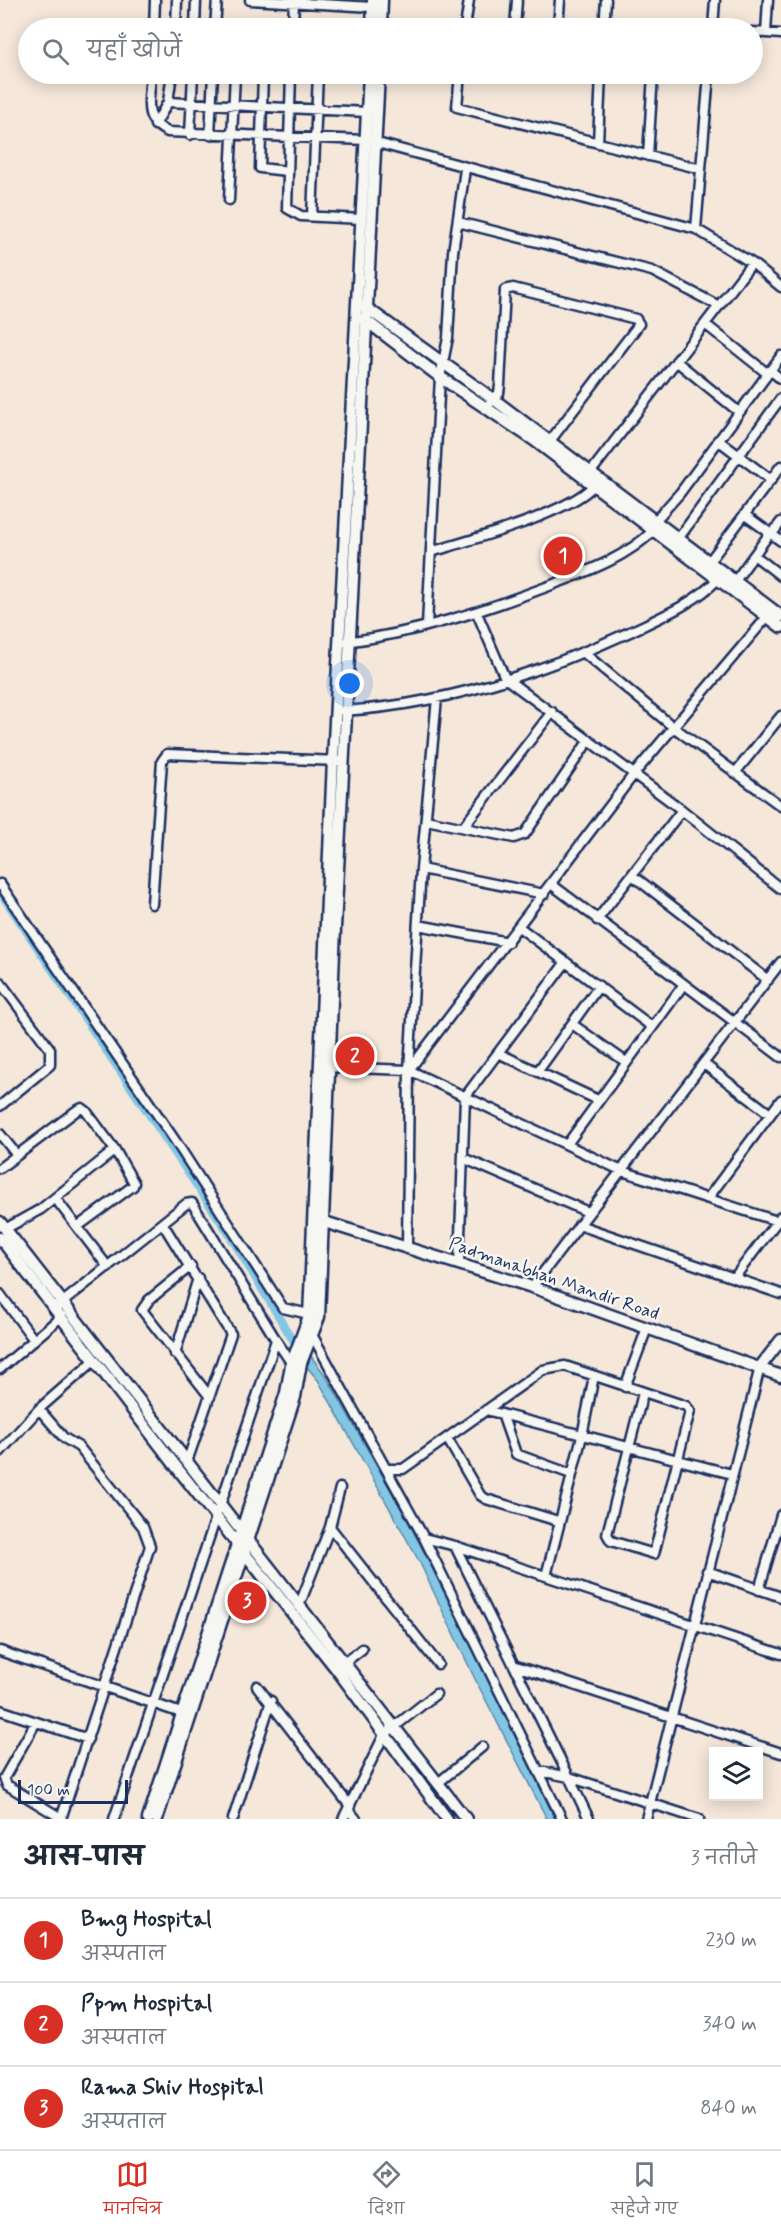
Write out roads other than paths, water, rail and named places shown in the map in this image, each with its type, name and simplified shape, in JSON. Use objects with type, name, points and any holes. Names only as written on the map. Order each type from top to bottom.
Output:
[{"type":"street","points":[[154,18],[155,0]]},
{"type":"street","points":[[176,18],[177,0]]},
{"type":"street","points":[[195,18],[196,0]]},
{"type":"street","points":[[216,18],[217,0]]},
{"type":"street","points":[[250,0],[376,2]]},
{"type":"street","points":[[466,18],[469,0]]},
{"type":"street","points":[[516,18],[517,0]]},
{"type":"street","points":[[559,18],[560,0]]},
{"type":"street","points":[[605,18],[606,0]]},
{"type":"street","points":[[714,18],[715,0]]},
{"type":"street","points":[[766,33],[768,0]]},
{"type":"street","points":[[293,18],[294,1]]},
{"type":"street","points":[[374,18],[376,2]]},
{"type":"street","points":[[376,2],[379,18]]},
{"type":"street","points":[[763,33],[781,34]]},
{"type":"street","points":[[150,84],[149,110],[155,125],[168,132],[190,135],[370,141],[696,229],[752,263],[781,287]]},
{"type":"street","points":[[155,125],[168,102],[171,84]]},
{"type":"street","points":[[190,135],[193,84]]},
{"type":"street","points":[[210,135],[213,84]]},
{"type":"street","points":[[229,200],[235,84]]},
{"type":"street","points":[[263,84],[260,168],[287,171]]},
{"type":"street","points":[[290,84],[287,208],[294,214],[362,219]]},
{"type":"street","points":[[312,216],[317,84]]},
{"type":"street","points":[[344,642],[368,309],[368,84]]},
{"type":"street","points":[[306,1336],[319,1317],[319,1220],[324,1067],[344,642],[356,314],[362,219],[378,84]]},
{"type":"street","points":[[459,84],[457,107],[701,169]]},
{"type":"street","points":[[598,143],[601,84]]},
{"type":"street","points":[[648,156],[652,84]]},
{"type":"street","points":[[696,229],[709,84]]},
{"type":"street","points":[[168,102],[367,112]]},
{"type":"street","points":[[427,625],[440,376],[448,338],[453,252],[465,168]]},
{"type":"street","points":[[458,222],[652,271],[719,306]]},
{"type":"street","points":[[431,552],[512,526],[579,497],[676,361],[752,263]]},
{"type":"street","points":[[490,403],[500,386],[505,290],[513,288],[601,309],[639,321],[550,441]]},
{"type":"street","points":[[357,301],[443,363],[490,403],[654,527],[713,570],[735,581],[781,616]]},
{"type":"street","points":[[356,314],[440,376],[490,403],[550,441],[590,479]]},
{"type":"street","points":[[705,324],[781,379]]},
{"type":"street","points":[[344,642],[477,613],[601,565],[629,551],[654,527],[781,356]]},
{"type":"street","points":[[676,361],[738,412]]},
{"type":"street","points":[[678,539],[781,398]]},
{"type":"street","points":[[718,441],[771,480]]},
{"type":"street","points":[[341,711],[436,698],[584,653],[655,620],[685,603],[713,570],[745,515],[781,466]]},
{"type":"street","points":[[745,515],[781,541]]},
{"type":"street","points":[[735,581],[781,522]]},
{"type":"street","points":[[654,527],[678,539],[781,627]]},
{"type":"street","points":[[754,555],[781,576]]},
{"type":"street","points":[[477,613],[505,678],[682,810],[781,889]]},
{"type":"street","points":[[410,1070],[634,774],[672,726],[767,617]]},
{"type":"street","points":[[584,653],[672,726],[781,806]]},
{"type":"street","points":[[407,1247],[410,1070],[421,869],[436,698]]},
{"type":"street","points":[[464,826],[552,712]]},
{"type":"street","points":[[735,773],[781,716]]},
{"type":"street","points":[[426,820],[514,838],[525,834],[589,740]]},
{"type":"street","points":[[152,904],[163,757],[174,753],[338,761]]},
{"type":"street","points":[[597,920],[682,810]]},
{"type":"street","points":[[421,869],[544,894]]},
{"type":"street","points":[[632,875],[768,980]]},
{"type":"street","points":[[0,884],[169,1132],[283,1308],[309,1314]]},
{"type":"street","points":[[551,885],[781,1057]]},
{"type":"street","points":[[418,925],[508,942]]},
{"type":"street","points":[[519,927],[651,1026]]},
{"type":"street","points":[[459,1264],[465,1097],[566,962]]},
{"type":"street","points":[[532,1287],[734,1022],[768,980],[778,972],[781,962]]},
{"type":"street","points":[[0,982],[50,1049],[52,1060],[50,1065],[0,1106]]},
{"type":"street","points":[[568,1143],[651,1026],[684,984]]},
{"type":"street","points":[[538,1071],[599,986]]},
{"type":"street","points":[[572,1024],[626,1062]]},
{"type":"street","points":[[498,1053],[598,1100]]},
{"type":"street","points":[[704,1064],[770,1114]]},
{"type":"street","points":[[324,1067],[410,1070],[568,1143],[622,1171],[779,1219],[734,1278]]},
{"type":"street","points":[[708,1197],[781,1100]]},
{"type":"street","points":[[0,1168],[16,1154],[82,1108],[115,1150],[133,1180],[132,1186],[77,1227]]},
{"type":"street","points":[[0,1134],[16,1154]]},
{"type":"street","points":[[115,1150],[55,1197],[2,1230],[95,1360],[216,1517],[243,1541],[299,1606],[466,1819]]},
{"type":"street","points":[[463,1158],[588,1212]]},
{"type":"street","points":[[55,1197],[108,1267]]},
{"type":"street","points":[[0,1369],[34,1340],[60,1309],[186,1204],[195,1206],[276,1340],[296,1364]]},
{"type":"street","points":[[148,1819],[186,1715],[243,1541],[286,1393],[306,1336],[319,1220]]},
{"type":"street","name":"Padmanabhan Mandir Road","points":[[319,1220],[532,1287],[781,1376]]},
{"type":"street","points":[[164,1224],[231,1334],[188,1459]]},
{"type":"street","points":[[579,1225],[781,1294]]},
{"type":"street","points":[[191,1266],[149,1300],[142,1310],[210,1397]]},
{"type":"street","points":[[175,1354],[198,1278]]},
{"type":"street","points":[[0,1294],[34,1340]]},
{"type":"street","points":[[60,1309],[188,1459],[222,1504],[243,1541],[447,1819]]},
{"type":"street","points":[[625,1387],[647,1328]]},
{"type":"street","points":[[306,1336],[424,1538],[562,1819]]},
{"type":"street","points":[[114,1819],[276,1340]]},
{"type":"street","points":[[646,1819],[760,1367],[781,1340]]},
{"type":"street","points":[[0,1452],[39,1409],[95,1360]]},
{"type":"street","points":[[386,1470],[403,1469],[543,1370],[565,1366],[686,1406],[690,1411],[654,1554],[607,1538],[644,1393]]},
{"type":"street","points":[[546,1576],[558,1521],[582,1436],[594,1376]]},
{"type":"street","points":[[36,1722],[3,1778],[8,1785],[61,1819],[150,1546],[150,1539],[144,1527],[80,1447],[64,1438],[39,1409]]},
{"type":"street","points":[[486,1410],[678,1462],[732,1474]]},
{"type":"street","points":[[502,1414],[516,1454],[571,1474]]},
{"type":"street","points":[[447,1438],[480,1495],[498,1504],[558,1521]]},
{"type":"street","points":[[299,1606],[330,1527],[340,1488]]},
{"type":"street","points":[[759,1590],[779,1531],[781,1515]]},
{"type":"street","points":[[330,1527],[438,1664]]},
{"type":"street","points":[[424,1538],[455,1546],[781,1654]]},
{"type":"street","points":[[455,1546],[516,1666],[589,1819]]},
{"type":"street","points":[[707,1571],[781,1596]]},
{"type":"street","points":[[344,1663],[362,1649]]},
{"type":"street","points":[[0,1651],[186,1715]]},
{"type":"street","points":[[516,1666],[781,1753]]},
{"type":"street","points":[[257,1686],[271,1701],[356,1819]]},
{"type":"street","points":[[343,1819],[384,1735],[436,1694]]},
{"type":"street","points":[[233,1819],[271,1701]]},
{"type":"street","points":[[0,1710],[88,1739]]},
{"type":"street","points":[[157,1819],[186,1715]]},
{"type":"street","points":[[438,1783],[483,1747]]},
{"type":"street","points":[[540,1771],[569,1777],[699,1819]]},
{"type":"water","points":[[310,1355],[326,1376],[407,1519],[492,1685],[555,1819],[547,1819],[474,1677],[420,1563],[318,1380],[306,1366]]},
{"type":"waterway","points":[[0,892],[227,1231],[298,1349]]},
{"type":"place","name":"Bmg Hospital","points":[[563,556]]},
{"type":"place","name":"Ppm Hospital","points":[[355,1056]]},
{"type":"place","name":"Rama Shiv Hospital","points":[[247,1601]]}]
